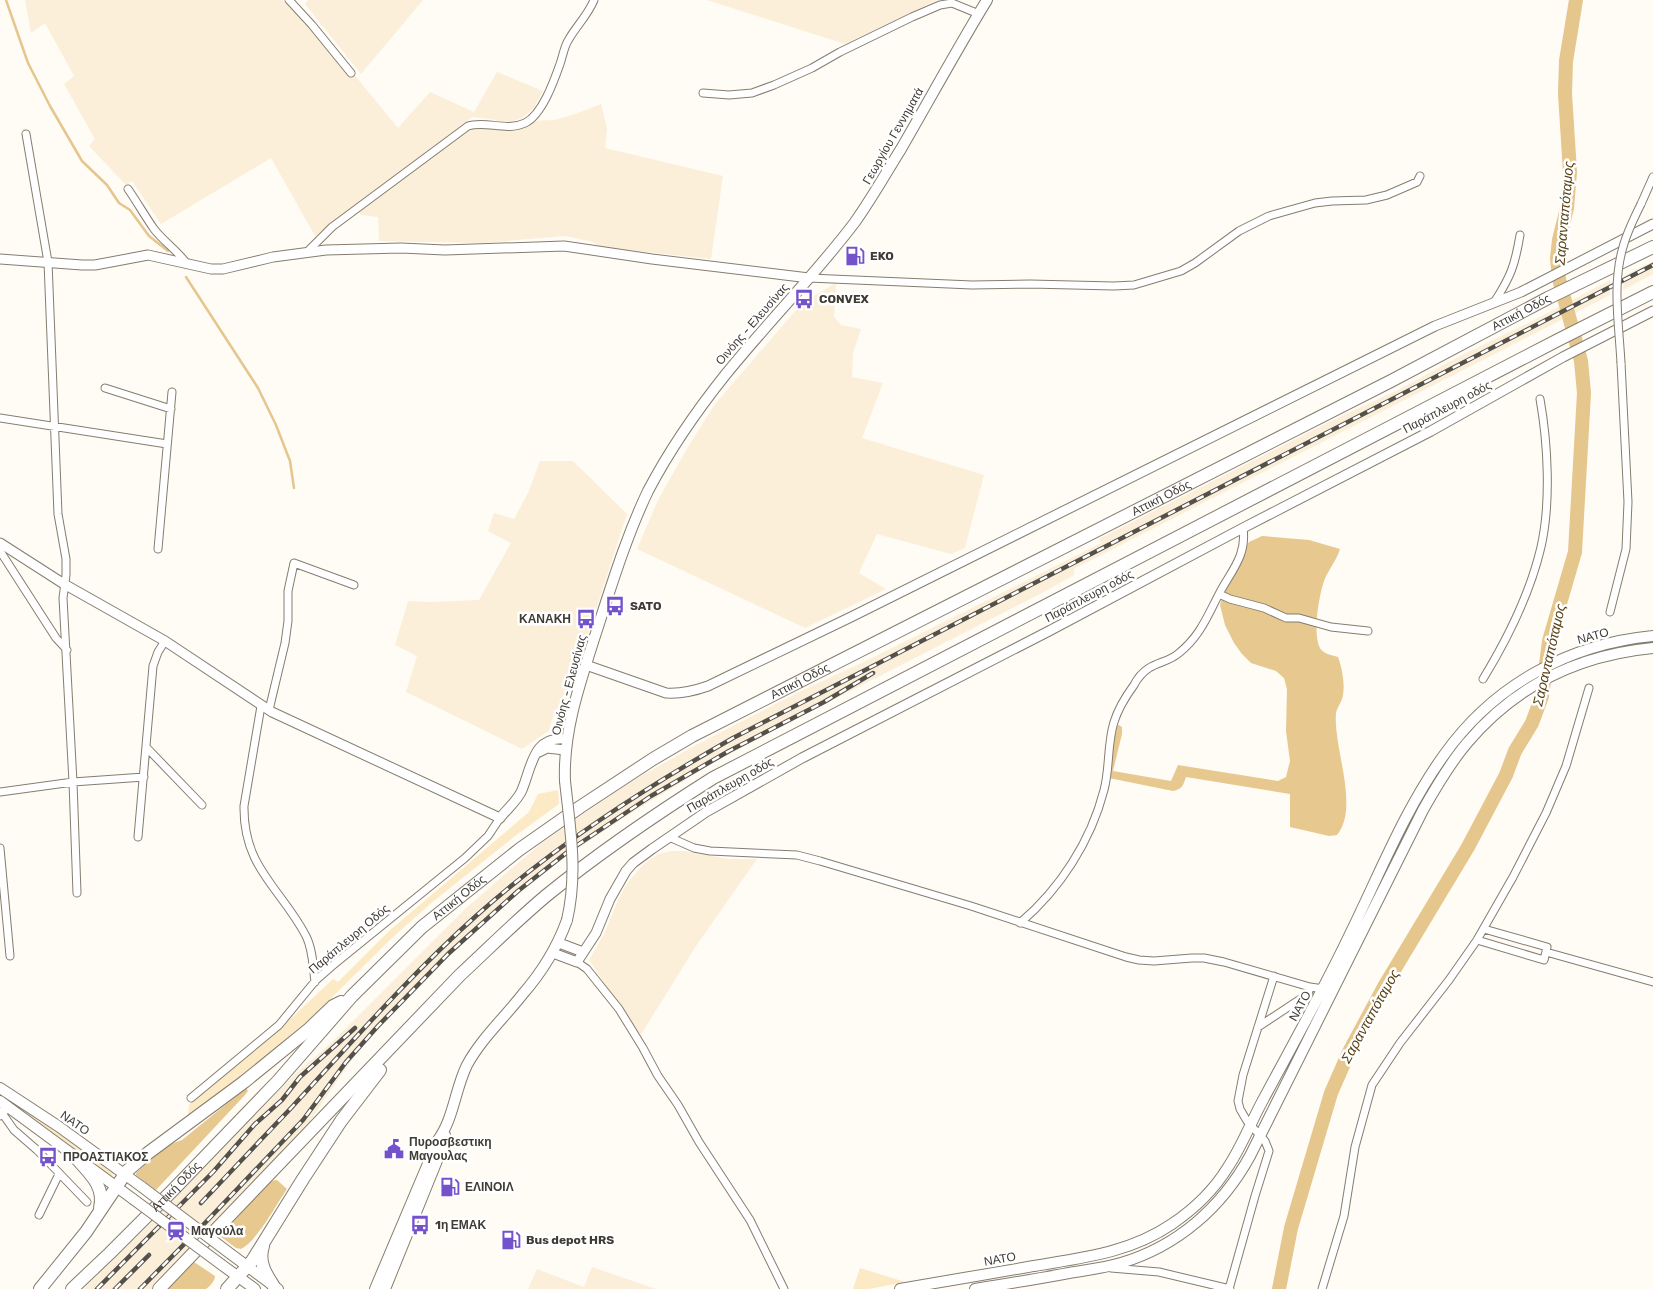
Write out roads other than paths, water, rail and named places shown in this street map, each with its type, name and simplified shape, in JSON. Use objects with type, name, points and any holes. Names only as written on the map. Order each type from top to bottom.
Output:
[{"type":"highway","name":"Αττική Οδός","points":[[72,1289],[131,1232],[278,1081],[352,996],[422,928],[520,849],[580,807],[692,736],[1653,246]]},
{"type":"highway","points":[[159,1289],[433,1004],[507,930],[547,895],[599,854],[673,803],[713,778],[1653,292]]},
{"type":"highway","points":[[40,1289],[86,1232],[124,1174],[148,1153],[244,1082],[308,1030],[333,1006],[352,996]]},
{"type":"highway","points":[[227,1289],[248,1267],[265,1242],[341,1121],[372,1079],[403,1044],[433,1004]]},
{"type":"highway","points":[[77,1159],[99,1185],[102,1201],[100,1210]]},
{"type":"highway","points":[[265,1242],[261,1251],[261,1259],[263,1268],[275,1287]]},
{"type":"main road","name":"Γεωργίου Γεννηματά","points":[[809,278],[855,222],[877,189],[988,0]]},
{"type":"main road","name":"Οινόης - Ελευσίνας","points":[[385,1289],[444,1143],[446,1126],[468,1065],[493,1029],[524,994],[553,953],[559,943],[567,920],[573,888],[573,869],[565,781],[565,750],[576,699],[621,558],[650,489],[672,450],[716,388],[809,278]]},
{"type":"main road","name":"ΝΑΤΟ","points":[[900,1289],[1118,1250],[1152,1236],[1189,1212],[1216,1184],[1229,1166],[1324,989],[1408,815],[1430,776],[1456,739],[1504,692],[1553,662],[1605,644],[1653,636]]},
{"type":"main road","name":"ΝΑΤΟ","points":[[975,1289],[1122,1263],[1160,1248],[1197,1222],[1227,1192],[1240,1174],[1423,810],[1440,780],[1466,744],[1499,709],[1558,672],[1583,662],[1653,648]]},
{"type":"main road","name":"ΝΑΤΟ","points":[[0,1088],[142,1187],[275,1287]]},
{"type":"main road","points":[[2,1109],[116,1186],[255,1289]]},
{"type":"main road","name":"Οινόης - Ελευσίνας","points":[[375,1289],[438,1140],[446,1126]]},
{"type":"street","points":[[289,0],[351,73]]},
{"type":"street","points":[[307,252],[332,227],[468,126],[476,124],[504,127],[515,126],[526,123],[533,117],[544,102],[559,66],[567,40],[584,18],[594,0]]},
{"type":"street","points":[[703,93],[728,95],[752,93],[766,88],[812,68],[840,52],[940,5],[952,3],[979,14]]},
{"type":"street","points":[[26,134],[48,262],[58,514],[66,559],[63,598],[67,650],[77,893]]},
{"type":"street","points":[[0,259],[65,265],[95,265],[148,255],[210,269],[223,269],[273,257],[307,252],[401,248],[445,250],[564,246],[618,255],[809,278],[972,285],[1134,285],[1181,271],[1239,231],[1269,216],[1315,203],[1366,200],[1388,195],[1417,182],[1420,176]]},
{"type":"street","points":[[1610,612],[1626,550],[1628,502],[1617,303],[1619,268],[1623,248],[1653,177]]},
{"type":"street","points":[[128,189],[154,229],[187,264]]},
{"type":"street","points":[[586,665],[666,693],[692,692],[708,686],[1435,326],[1521,292],[1653,224]]},
{"type":"street","points":[[1495,301],[1509,280],[1516,259],[1520,235]]},
{"type":"street","name":"Παράπλευρη οδός","points":[[576,962],[596,933],[612,894],[626,871],[669,836],[706,812],[802,758],[1058,627],[1242,528],[1431,431],[1595,340],[1653,312]]},
{"type":"street","points":[[105,388],[171,409]]},
{"type":"street","points":[[158,549],[172,392]]},
{"type":"street","points":[[1483,679],[1502,647],[1518,614],[1533,575],[1541,546],[1545,513],[1547,463],[1540,400]]},
{"type":"street","points":[[0,418],[167,444]]},
{"type":"street","points":[[1020,923],[1054,889],[1089,831],[1105,789],[1114,722],[1131,690],[1147,669],[1177,655],[1203,628],[1238,560],[1244,536],[1242,528]]},
{"type":"street","points":[[0,543],[64,584],[165,641],[265,708],[500,818],[522,792],[531,762],[536,753],[547,741],[567,738]]},
{"type":"street","points":[[0,551],[56,638],[67,650]]},
{"type":"street","points":[[315,982],[307,938],[254,859],[246,833],[244,806],[265,708],[285,643],[288,621],[288,591],[294,563],[354,585]]},
{"type":"street","points":[[1219,594],[1230,599],[1264,608],[1286,618],[1300,618],[1331,627],[1368,631]]},
{"type":"street","points":[[138,837],[153,666],[158,652],[165,641]]},
{"type":"street","points":[[1322,1289],[1344,1216],[1355,1147],[1372,1085],[1400,1043],[1449,980],[1484,929],[1546,813],[1566,766],[1589,688]]},
{"type":"street","points":[[147,748],[202,805]]},
{"type":"street","points":[[536,753],[547,748],[565,750]]},
{"type":"street","points":[[0,792],[73,782],[144,777]]},
{"type":"street","name":"Παράπλευρη Οδός","points":[[191,1098],[279,1026],[315,982],[332,966],[465,858],[488,836],[500,818]]},
{"type":"street","points":[[669,836],[694,848],[710,852],[797,855],[971,906],[1140,960],[1204,958],[1310,987],[1324,989]]},
{"type":"street","points":[[0,848],[10,956]]},
{"type":"street","points":[[1484,929],[1545,953]]},
{"type":"street","points":[[1476,940],[1545,953],[1653,982]]},
{"type":"street","points":[[559,943],[583,952]]},
{"type":"street","points":[[553,953],[576,962],[587,969],[619,1009],[658,1076],[750,1220],[784,1289]]},
{"type":"street","points":[[1103,1267],[1159,1272],[1230,1289],[1269,1151],[1266,1141],[1250,1125],[1240,1109],[1238,1101],[1241,1083],[1274,976]]},
{"type":"street","points":[[1258,1028],[1308,994],[1310,987]]},
{"type":"street","points":[[2,1109],[14,1130],[87,1202]]},
{"type":"street","points":[[39,1215],[59,1174]]},
{"type":"waterway","points":[[6,0],[28,63],[82,161],[107,185],[119,203],[130,210],[149,236],[168,251]]},
{"type":"waterway","name":"Σαρανταπόταμος","points":[[1279,1289],[1291,1228],[1331,1093],[1349,1052],[1385,985],[1468,847],[1506,775],[1515,751],[1532,723],[1542,696],[1549,641],[1575,552],[1584,393],[1581,361],[1559,279],[1557,258],[1559,240],[1567,208],[1570,172],[1565,94],[1566,61],[1576,0]]},
{"type":"waterway","points":[[186,277],[258,388],[276,425],[290,461],[294,488]]},
{"type":"railway","points":[[201,1203],[382,1009],[452,938],[536,866],[632,799],[733,738],[1653,265]]},
{"type":"railway","points":[[140,1289],[303,1120],[346,1062],[378,1026],[448,954],[518,891],[570,850],[651,796],[729,751],[824,702],[873,673]]},
{"type":"railway","points":[[97,1289],[213,1172],[255,1124],[282,1100],[300,1077],[355,1028]]},
{"type":"railway","points":[[115,1289],[149,1255]]},
{"type":"place","name":"EKO","points":[[855,256]]},
{"type":"place","name":"CONVEX","points":[[804,299]]},
{"type":"place","name":"SATO","points":[[615,606]]},
{"type":"place","name":"ΚΑΝΑΚΗ","points":[[586,619]]},
{"type":"place","name":"Πυροσβεστικη Μαγουλας","points":[[394,1149]]},
{"type":"place","name":"ΠΡΟΑΣΤΙΑΚΟΣ","points":[[48,1157]]},
{"type":"place","name":"ΕΛΙΝΟΙΛ","points":[[450,1187]]},
{"type":"place","name":"1η ΕΜΑΚ","points":[[420,1225]]},
{"type":"place","name":"Μαγούλα","points":[[176,1231]]},
{"type":"place","name":"Bus depot HRS","points":[[511,1240]]}]
